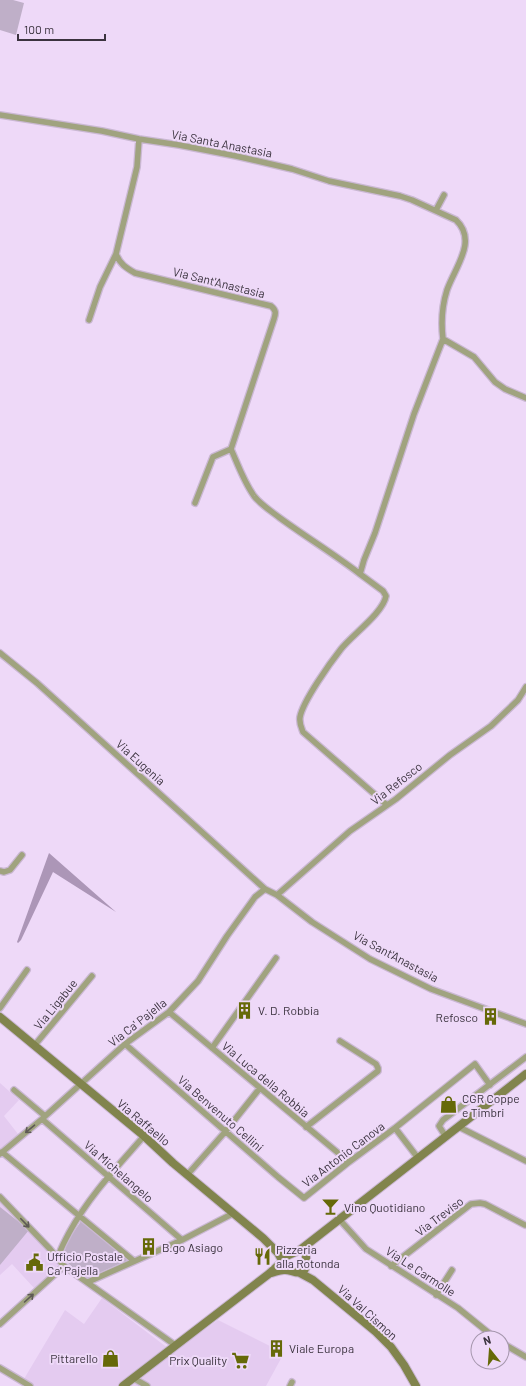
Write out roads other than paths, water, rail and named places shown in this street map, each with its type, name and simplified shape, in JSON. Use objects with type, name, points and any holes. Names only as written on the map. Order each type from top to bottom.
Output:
[{"type":"main road","name":"Via Raffaello","points":[[0,1017],[144,1136],[272,1246],[281,1251],[292,1254]]},
{"type":"main road","points":[[123,1386],[270,1273],[287,1255],[292,1254],[310,1242],[526,1074]]},
{"type":"main road","points":[[270,1273],[285,1270],[300,1273],[306,1268],[306,1249],[310,1242]]},
{"type":"main road","name":"Via Raffaello","points":[[272,1246],[282,1261]]},
{"type":"main road","points":[[292,1254],[302,1256],[306,1261]]},
{"type":"main road","points":[[282,1261],[285,1270]]},
{"type":"main road","name":"Via Val Cismon","points":[[306,1261],[313,1280]]},
{"type":"main road","name":"Via Val Cismon","points":[[300,1273],[313,1280],[376,1332],[391,1347],[404,1365],[416,1386]]},
{"type":"street","name":"Via Santa Anastasia","points":[[0,115],[102,131],[262,162],[329,181],[400,196],[436,210],[456,220],[465,232],[466,239],[465,247],[447,290],[441,326],[443,339]]},
{"type":"street","points":[[90,320],[100,287],[116,254],[137,166],[139,139]]},
{"type":"street","points":[[436,210],[444,195]]},
{"type":"street","name":"Via Sant'Anastasia","points":[[116,254],[118,260],[124,267],[135,273],[271,306],[275,309],[276,312],[274,319],[231,449]]},
{"type":"street","points":[[360,574],[414,414],[443,339],[474,358],[495,382],[526,398]]},
{"type":"street","points":[[195,503],[213,457],[231,449],[251,492],[260,502],[289,525],[344,562],[383,591],[386,596],[380,609],[341,649],[315,687],[300,716],[300,722],[303,732],[387,805]]},
{"type":"street","name":"Via Eugenia","points":[[0,654],[38,683],[265,889]]},
{"type":"street","name":"Via Refosco","points":[[277,895],[350,831],[387,805],[450,755],[491,726],[518,700],[526,687]]},
{"type":"street","points":[[0,871],[4,872],[10,870],[22,855]]},
{"type":"street","name":"Via Sant'Anastasia","points":[[265,889],[277,895],[312,922],[370,958],[431,989],[526,1024]]},
{"type":"street","name":"Via Ca' Pajella","points":[[1,1153],[43,1118],[125,1044],[169,1012],[198,981],[227,936],[255,897],[265,889]]},
{"type":"street","points":[[212,1048],[276,958]]},
{"type":"street","points":[[0,1008],[27,970]]},
{"type":"street","name":"Via Ligabue","points":[[34,1046],[92,976]]},
{"type":"street","name":"Via Luca della Robbia","points":[[169,1012],[350,1162]]},
{"type":"street","points":[[306,1127],[378,1071],[376,1064],[340,1041]]},
{"type":"street","name":"Via Benvenuto Cellini","points":[[125,1044],[225,1132],[304,1198]]},
{"type":"street","points":[[446,1137],[439,1126],[443,1120],[526,1057]]},
{"type":"street","name":"Via Antonio Canova","points":[[304,1198],[475,1064],[490,1085]]},
{"type":"street","points":[[188,1174],[225,1132],[260,1088]]},
{"type":"street","name":"Via Michelangelo","points":[[14,1090],[43,1118],[182,1240]]},
{"type":"street","points":[[459,1127],[526,1162]]},
{"type":"street","name":"Via Antonio Canova","points":[[395,1128],[418,1158]]},
{"type":"street","points":[[58,1258],[60,1250],[79,1214],[108,1176],[144,1136]]},
{"type":"street","points":[[1,1153],[79,1214],[134,1261]]},
{"type":"street","points":[[0,1197],[49,1248],[64,1266],[175,1345]]},
{"type":"street","name":"Via Treviso","points":[[391,1266],[471,1204],[485,1204],[525,1225]]},
{"type":"street","points":[[88,1282],[182,1240],[230,1215],[232,1212]]},
{"type":"street","name":"Via Le Carmolle","points":[[339,1219],[366,1248],[470,1317],[485,1330]]},
{"type":"street","points":[[1,1321],[64,1266]]},
{"type":"street","points":[[436,1295],[452,1270]]},
{"type":"street","points":[[510,1348],[526,1357]]},
{"type":"street","points":[[0,1368],[30,1386]]},
{"type":"street","points":[[133,1378],[147,1386]]},
{"type":"place","name":"V. D. Robbia","points":[[245,1010]]},
{"type":"place","name":"Refosco","points":[[491,1017]]},
{"type":"place","name":"CGR Coppe e Timbri","points":[[449,1105]]},
{"type":"place","name":"Vino Quotidiano","points":[[331,1207]]},
{"type":"place","name":"B.go Asiago","points":[[149,1247]]},
{"type":"place","name":"Pizzeria alla Rotonda","points":[[263,1256]]},
{"type":"place","name":"Ufficio Postale Ca' Pajella","points":[[34,1263]]},
{"type":"place","name":"Viale Europa","points":[[276,1348]]},
{"type":"place","name":"Pittarello","points":[[111,1358]]},
{"type":"place","name":"Prix Quality","points":[[240,1360]]}]
